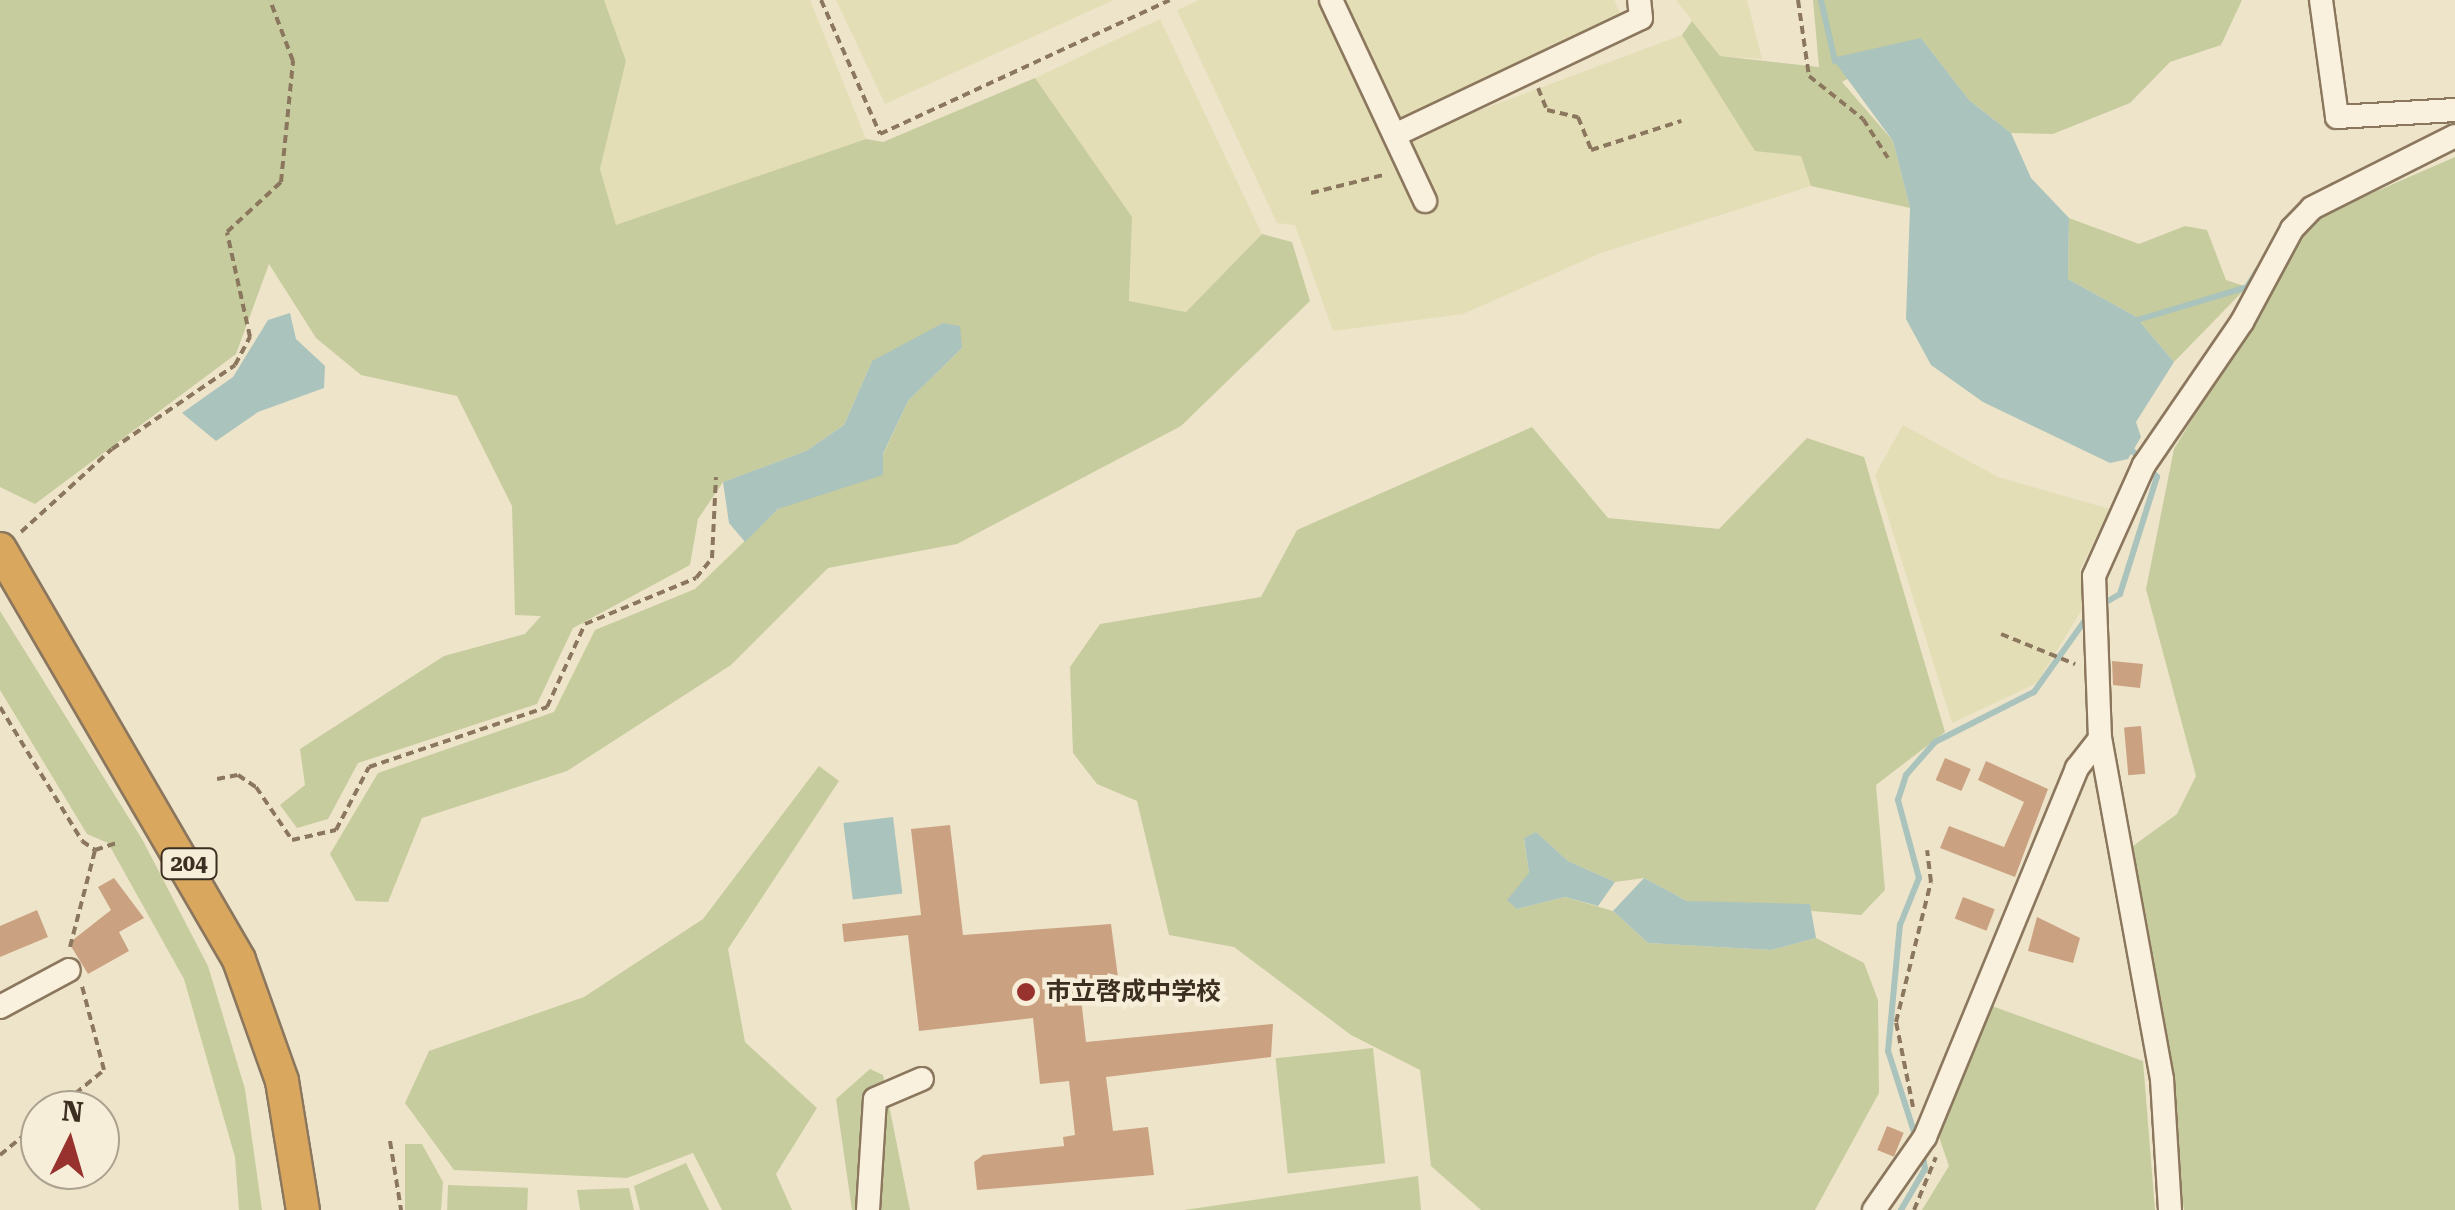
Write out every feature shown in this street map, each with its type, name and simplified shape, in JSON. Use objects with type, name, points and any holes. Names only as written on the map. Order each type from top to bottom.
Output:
[{"type":"highway","name":"204","points":[[9,542],[238,960],[282,1082],[303,1210]]},
{"type":"street","points":[[1331,0],[1397,134],[1425,201]]},
{"type":"street","points":[[1397,134],[1641,18],[1638,0]]},
{"type":"street","points":[[2321,0],[2337,117],[2455,110]]},
{"type":"street","points":[[2170,1210],[2162,1079],[2100,738],[2094,576],[2148,460],[2232,338],[2292,229],[2312,208],[2455,136]]},
{"type":"street","points":[[1874,1210],[1920,1146],[2077,768],[2100,738]]},
{"type":"street","points":[[0,1007],[69,970]]},
{"type":"street","points":[[868,1210],[875,1099],[922,1078]]},
{"type":"path","points":[[9,542],[112,449],[235,365],[250,337],[228,232],[281,182],[293,61],[270,0]]},
{"type":"path","points":[[821,0],[880,134],[1170,0]]},
{"type":"path","points":[[1798,0],[1809,76],[1863,120],[1888,158]]},
{"type":"path","points":[[1531,70],[1547,110],[1578,117],[1591,150],[1681,121]]},
{"type":"path","points":[[1311,193],[1408,162]]},
{"type":"path","points":[[216,779],[238,775],[256,787],[292,840],[322,834],[336,830],[369,768],[548,707],[585,624],[696,578],[712,558],[716,477]]},
{"type":"path","points":[[2001,634],[2067,664]]},
{"type":"path","points":[[0,708],[95,850],[69,970],[80,978],[104,1070],[80,1090]]},
{"type":"path","points":[[95,850],[116,843]]},
{"type":"path","points":[[1914,1210],[1938,1160],[1920,1146],[1896,1022],[1930,882],[1927,850]]},
{"type":"path","points":[[0,1155],[20,1138]]},
{"type":"path","points":[[390,1142],[401,1210]]},
{"type":"shaded area","points":[[604,0],[810,0],[866,139],[615,226],[600,169],[626,61]]},
{"type":"shaded area","points":[[836,0],[1114,0],[885,104]]},
{"type":"shaded area","points":[[1199,0],[1316,0],[1416,210],[1434,204],[1410,136],[1682,35],[1755,150],[1801,156],[1811,186],[1601,253],[1463,314],[1333,331],[1295,225],[1277,223],[1177,10]]},
{"type":"shaded area","points":[[1345,0],[1614,0],[1620,13],[1400,119]]},
{"type":"shaded area","points":[[1676,0],[1747,0],[1762,59],[1720,56]]},
{"type":"shaded area","points":[[1160,19],[1262,234],[1186,312],[1129,301],[1131,217],[1035,78]]},
{"type":"shaded area","points":[[1903,425],[1998,477],[2110,509],[2080,570],[2084,606],[2037,683],[1952,723],[1875,475]]},
{"type":"green space","points":[[0,0],[604,0],[626,61],[600,169],[616,225],[866,139],[883,142],[1035,78],[1132,217],[1129,301],[1186,312],[1262,234],[1292,242],[1310,301],[1181,426],[957,544],[828,568],[731,665],[567,771],[422,818],[388,902],[356,901],[330,854],[378,773],[554,712],[595,630],[695,589],[778,509],[883,455],[908,401],[962,348],[872,361],[844,425],[806,451],[723,482],[698,519],[690,565],[573,628],[537,704],[358,763],[328,819],[297,828],[280,805],[305,785],[300,749],[444,656],[525,634],[541,616],[515,615],[512,506],[457,396],[361,375],[316,338],[269,264],[236,354],[35,504],[0,487]]},
{"type":"green space","points":[[1813,0],[2242,0],[2221,45],[2170,62],[2130,103],[2053,134],[2011,133],[1969,100],[1921,38],[1842,82],[1893,141],[1910,208],[1811,186],[1801,156],[1755,151],[1682,35],[1692,21],[1720,56],[1819,67]]},
{"type":"green space","points":[[2455,157],[2455,1210],[2184,1210],[2133,846],[2177,814],[2196,776],[2146,589],[2174,449],[2315,218]]},
{"type":"green space","points":[[2069,218],[2139,244],[2185,226],[2207,230],[2226,280],[2247,287],[2174,362],[2135,316],[2068,279]]},
{"type":"green space","points":[[1532,427],[1608,518],[1719,529],[1807,438],[1864,457],[1945,732],[1876,785],[1885,890],[1861,915],[1687,901],[1644,878],[1615,882],[1568,861],[1536,832],[1524,839],[1529,873],[1517,909],[1565,897],[1613,911],[1648,943],[1771,950],[1816,938],[1864,963],[1878,1000],[1879,1093],[1815,1210],[1481,1210],[1431,1166],[1420,1070],[1351,1035],[1234,947],[1169,935],[1137,801],[1097,784],[1073,753],[1070,667],[1100,624],[1261,597],[1297,530]]},
{"type":"green space","points":[[0,611],[142,839],[208,966],[245,1089],[262,1210],[239,1210],[235,1157],[184,979],[108,843],[87,834],[0,690]]},
{"type":"green space","points":[[819,766],[839,781],[728,949],[745,1042],[817,1108],[776,1174],[792,1210],[722,1210],[693,1153],[627,1178],[454,1170],[405,1103],[429,1051],[584,997],[703,919]]},
{"type":"green space","points":[[1992,1006],[2143,1061],[2155,1210],[1922,1210],[1949,1166],[1939,1137]]},
{"type":"green space","points":[[1373,1048],[1385,1163],[1288,1174],[1276,1058]]},
{"type":"green space","points":[[870,1069],[883,1075],[910,1210],[852,1210],[836,1099]]},
{"type":"green space","points":[[405,1144],[422,1144],[443,1182],[441,1210],[405,1210]]},
{"type":"green space","points":[[686,1163],[709,1210],[640,1210],[634,1186]]},
{"type":"green space","points":[[1418,1176],[1421,1210],[1184,1210]]},
{"type":"green space","points":[[448,1185],[528,1188],[527,1210],[447,1210]]},
{"type":"green space","points":[[629,1188],[634,1210],[580,1210],[577,1190]]},
{"type":"water","points":[[1921,38],[1969,100],[2011,133],[2031,178],[2069,218],[2068,279],[2135,316],[2174,362],[2136,422],[2141,437],[2128,459],[2110,463],[1983,402],[1931,365],[1906,319],[1910,208],[1893,141],[1832,58]]},
{"type":"water","points":[[290,313],[296,339],[325,366],[324,388],[258,412],[216,441],[182,413],[233,377],[268,320]]},
{"type":"water","points":[[943,323],[960,326],[962,348],[908,401],[883,454],[883,475],[778,509],[745,542],[729,523],[723,482],[806,451],[844,425],[872,361]]},
{"type":"water","points":[[893,817],[902,893],[853,900],[843,823]]},
{"type":"water","points":[[1536,832],[1568,861],[1615,882],[1598,906],[1565,897],[1517,909],[1507,900],[1529,873],[1524,838]]},
{"type":"water","points":[[1644,878],[1687,901],[1810,904],[1816,938],[1771,950],[1648,943],[1613,911]]},
{"type":"building","points":[[2112,661],[2143,664],[2140,688],[2113,685]]},
{"type":"building","points":[[2141,726],[2145,774],[2128,775],[2124,727]]},
{"type":"building","points":[[1945,758],[1971,769],[1961,791],[1936,780]]},
{"type":"building","points":[[1986,761],[2048,789],[2015,877],[1940,848],[1949,826],[2004,847],[2024,802],[1978,780]]},
{"type":"building","points":[[950,825],[963,935],[1111,924],[1119,985],[1080,990],[1086,1042],[1273,1024],[1271,1057],[1106,1077],[1113,1131],[1148,1127],[1154,1175],[977,1190],[974,1162],[983,1155],[1064,1146],[1063,1137],[1075,1135],[1069,1081],[1040,1084],[1033,1018],[919,1031],[908,935],[844,942],[842,924],[921,915],[911,829]]},
{"type":"building","points":[[114,878],[144,918],[119,932],[129,951],[88,974],[69,943],[111,910],[98,887]]},
{"type":"building","points":[[1963,897],[1995,909],[1986,931],[1955,918]]},
{"type":"building","points":[[37,910],[48,937],[0,957],[0,926]]},
{"type":"building","points":[[2037,917],[2080,938],[2073,963],[2028,951]]},
{"type":"building","points":[[1887,1126],[1904,1133],[1894,1157],[1877,1150]]},
{"type":"waterway","points":[[1821,0],[1835,61]]},
{"type":"waterway","points":[[2292,215],[2333,185]]},
{"type":"waterway","points":[[2134,321],[2247,287],[2259,268]]},
{"type":"waterway","points":[[2101,605],[2120,594],[2157,477],[2127,445]]},
{"type":"waterway","points":[[1916,1138],[1888,1051],[1900,925],[1919,878],[1898,800],[1906,775],[1935,742],[2034,692],[2088,616]]},
{"type":"waterway","points":[[1901,1210],[1925,1169],[1922,1149]]},
{"type":"place","name":"市立啓成中学校","points":[[1026,992]]}]
